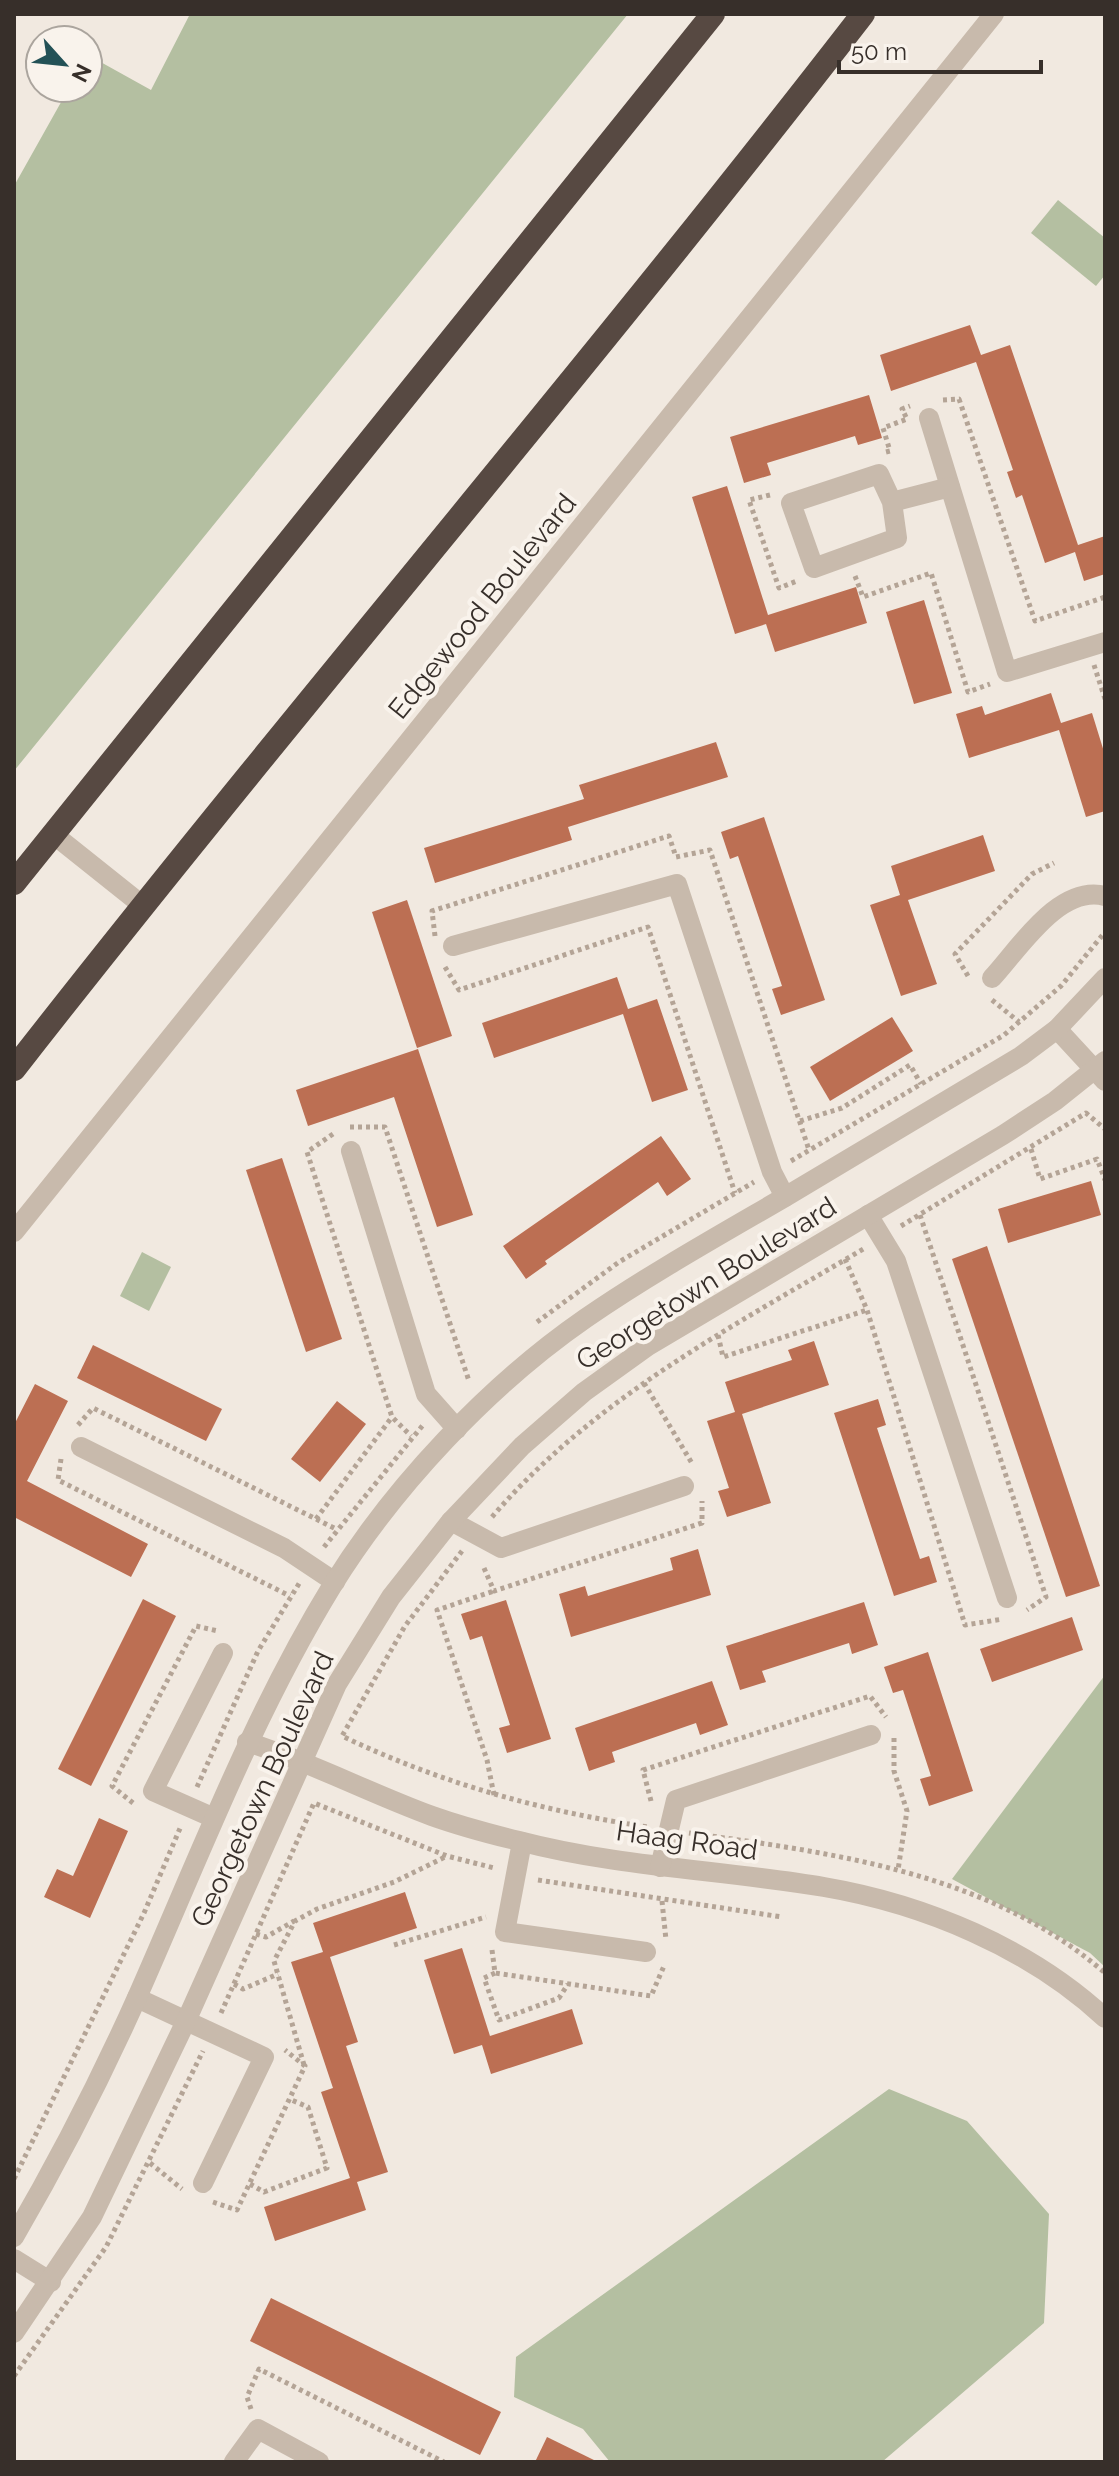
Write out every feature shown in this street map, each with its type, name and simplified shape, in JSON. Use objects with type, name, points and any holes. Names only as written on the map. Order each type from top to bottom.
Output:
[{"type":"highway","points":[[14,883],[713,14]]},
{"type":"highway","points":[[14,1069],[142,905],[742,170],[863,14]]},
{"type":"street","name":"Edgewood Boulevard","points":[[14,1232],[994,14]]},
{"type":"street","points":[[924,408],[1007,672],[1105,642]]},
{"type":"street","points":[[879,474],[892,502],[897,538],[814,568],[791,503],[879,474]]},
{"type":"street","points":[[892,502],[950,487]]},
{"type":"street","points":[[53,834],[142,905]]},
{"type":"street","points":[[442,947],[677,884],[772,1172],[785,1197]]},
{"type":"street","points":[[992,978],[1056,909],[1077,897],[1105,896]]},
{"type":"street","name":"Georgetown Boulevard","points":[[14,2237],[53,2170],[137,1998],[247,1742],[335,1582],[410,1481],[457,1429],[520,1370],[582,1321],[647,1278],[1021,1056],[1057,1029],[1105,978]]},
{"type":"street","points":[[1057,1029],[1102,1071]]},
{"type":"street","name":"Georgetown Boulevard","points":[[14,2333],[92,2217],[187,2019],[337,1684],[383,1610],[451,1521],[522,1446],[597,1383],[648,1346],[1003,1135],[1102,1071]]},
{"type":"street","points":[[351,1151],[426,1394],[457,1429]]},
{"type":"street","points":[[868,1215],[896,1261],[1007,1598]]},
{"type":"street","points":[[81,1447],[284,1548],[335,1582]]},
{"type":"street","points":[[451,1521],[501,1548],[684,1486]]},
{"type":"street","points":[[214,1818],[153,1791],[223,1653]]},
{"type":"street","points":[[660,1867],[676,1800],[871,1735]]},
{"type":"street","name":"Haag Road","points":[[247,1742],[301,1759],[432,1816],[522,1842],[660,1867],[826,1888],[899,1906],[966,1930],[1029,1962],[1082,1997],[1105,2018]]},
{"type":"street","points":[[522,1842],[505,1932],[646,1952]]},
{"type":"street","points":[[137,1998],[264,2057],[203,2183]]},
{"type":"street","points":[[14,2259],[51,2282]]},
{"type":"street","points":[[234,2462],[258,2429],[319,2462]]},
{"type":"path","points":[[877,455],[890,451],[883,428],[907,419],[902,409],[924,408],[959,399],[1035,621],[1105,597]]},
{"type":"path","points":[[777,493],[749,500],[779,588],[804,578]]},
{"type":"path","points":[[853,570],[863,597],[931,573],[968,692],[997,682]]},
{"type":"path","points":[[1092,660],[1105,699]]},
{"type":"path","points":[[735,1193],[648,927],[459,990],[432,911],[669,836],[676,857],[710,850],[809,1150]]},
{"type":"path","points":[[800,1121],[842,1108],[910,1065],[921,1084]]},
{"type":"path","points":[[1105,1129],[1086,1113],[1031,1149],[718,1335],[644,1383],[583,1428],[508,1498],[476,1535],[405,1626],[342,1736],[401,1764],[494,1796],[588,1818],[838,1854],[972,1893],[1035,1926],[1105,1973]]},
{"type":"path","points":[[1031,1149],[1040,1179],[1097,1159],[1105,1180]]},
{"type":"path","points":[[718,1335],[723,1357],[867,1310]]},
{"type":"path","points":[[316,1519],[392,1417]]},
{"type":"path","points":[[494,1591],[437,1610],[487,1760],[494,1796]]},
{"type":"path","points":[[14,2376],[106,2247],[213,2032],[314,1803],[447,1856],[553,1884],[782,1917]]},
{"type":"path","points":[[256,1934],[266,1937],[317,1909],[394,1882],[447,1856]]},
{"type":"path","points":[[394,1945],[495,1914]]},
{"type":"path","points":[[295,1921],[274,1961],[305,2066]]},
{"type":"path","points":[[495,1973],[484,1978],[499,2020],[559,1998],[568,1984]]},
{"type":"path","points":[[234,1984],[243,1989],[278,1974]]},
{"type":"path","points":[[250,2184],[264,2192],[327,2168],[308,2107],[289,2099]]},
{"type":"path","points":[[258,2429],[247,2397],[259,2369],[444,2462]]},
{"type":"green space","points":[[190,14],[628,14],[14,771],[14,186],[60,104],[104,104],[104,64],[151,90]]},
{"type":"green space","points":[[1058,200],[1105,238],[1105,275],[1096,286],[1031,233]]},
{"type":"green space","points":[[142,1252],[171,1267],[149,1311],[120,1296]]},
{"type":"green space","points":[[1105,1675],[1105,1967],[1090,1953],[952,1879]]},
{"type":"green space","points":[[889,2089],[967,2121],[1049,2214],[1044,2323],[882,2462],[610,2462],[583,2429],[514,2397],[516,2357]]},
{"type":"building","points":[[970,325],[981,355],[1010,345],[1078,545],[1105,536],[1105,574],[1084,581],[1075,552],[1045,563],[1022,495],[1016,498],[1007,472],[1013,470],[976,362],[891,391],[880,355]]},
{"type":"building","points":[[869,395],[882,438],[858,445],[855,436],[767,463],[771,475],[744,483],[730,437]]},
{"type":"building","points":[[727,486],[768,615],[856,587],[867,623],[775,652],[766,624],[735,634],[692,497]]},
{"type":"building","points":[[924,600],[952,693],[914,704],[886,612]]},
{"type":"building","points":[[1051,693],[1061,723],[1092,713],[1105,755],[1105,811],[1086,817],[1059,730],[969,758],[956,714],[982,706],[985,715]]},
{"type":"building","points":[[716,742],[728,777],[568,827],[572,840],[435,883],[424,848],[584,799],[579,785]]},
{"type":"building","points":[[764,817],[825,1000],[781,1015],[772,989],[782,986],[738,856],[730,859],[721,832]]},
{"type":"building","points":[[983,835],[995,871],[908,900],[937,984],[901,996],[870,905],[900,895],[891,866]]},
{"type":"building","points":[[407,900],[452,1036],[417,1048],[372,912]]},
{"type":"building","points":[[617,977],[628,1009],[657,999],[688,1090],[652,1102],[623,1014],[494,1058],[482,1023]]},
{"type":"building","points":[[892,1017],[913,1051],[830,1101],[810,1067]]},
{"type":"building","points":[[418,1049],[473,1215],[437,1227],[394,1097],[308,1126],[296,1090]]},
{"type":"building","points":[[661,1136],[691,1179],[667,1196],[658,1182],[545,1261],[547,1264],[526,1279],[503,1246]]},
{"type":"building","points":[[282,1158],[342,1339],[306,1352],[246,1170]]},
{"type":"building","points":[[1091,1181],[1101,1215],[1008,1243],[998,1209]]},
{"type":"building","points":[[987,1246],[1100,1586],[1066,1597],[952,1259]]},
{"type":"building","points":[[814,1341],[829,1385],[742,1414],[771,1503],[727,1517],[718,1491],[729,1488],[707,1421],[735,1412],[725,1382],[792,1360],[788,1350]]},
{"type":"building","points":[[93,1345],[222,1409],[206,1441],[77,1378]]},
{"type":"building","points":[[35,1384],[68,1401],[27,1481],[148,1544],[131,1577],[14,1517],[14,1425]]},
{"type":"building","points":[[878,1399],[886,1425],[877,1428],[920,1559],[929,1556],[937,1582],[894,1596],[834,1413]]},
{"type":"building","points":[[337,1401],[366,1424],[320,1482],[291,1459]]},
{"type":"building","points":[[698,1549],[711,1595],[571,1637],[559,1594],[585,1586],[588,1596],[673,1570],[670,1558]]},
{"type":"building","points":[[143,1599],[176,1616],[91,1786],[58,1769]]},
{"type":"building","points":[[506,1600],[551,1739],[507,1753],[499,1728],[510,1725],[482,1636],[470,1640],[461,1614]]},
{"type":"building","points":[[864,1602],[878,1645],[852,1654],[849,1643],[762,1671],[766,1682],[740,1690],[726,1646]]},
{"type":"building","points":[[1072,1617],[1083,1650],[992,1682],[980,1649]]},
{"type":"building","points":[[928,1652],[973,1791],[929,1806],[920,1779],[931,1776],[903,1690],[893,1693],[884,1667]]},
{"type":"building","points":[[712,1681],[728,1725],[700,1735],[696,1723],[612,1752],[615,1762],[589,1771],[575,1728]]},
{"type":"building","points":[[99,1818],[128,1831],[90,1918],[44,1897],[57,1869],[73,1876]]},
{"type":"building","points":[[405,1892],[417,1928],[330,1957],[358,2042],[346,2046],[388,2172],[357,2182],[366,2210],[275,2241],[264,2207],[350,2178],[321,2092],[333,2088],[291,1962],[323,1952],[313,1923]]},
{"type":"building","points":[[462,1948],[490,2036],[572,2009],[583,2044],[491,2074],[482,2045],[454,2054],[424,1960]]},
{"type":"building","points":[[271,2298],[501,2412],[480,2455],[250,2341]]},
{"type":"building","points":[[547,2437],[598,2462],[535,2462]]}]
